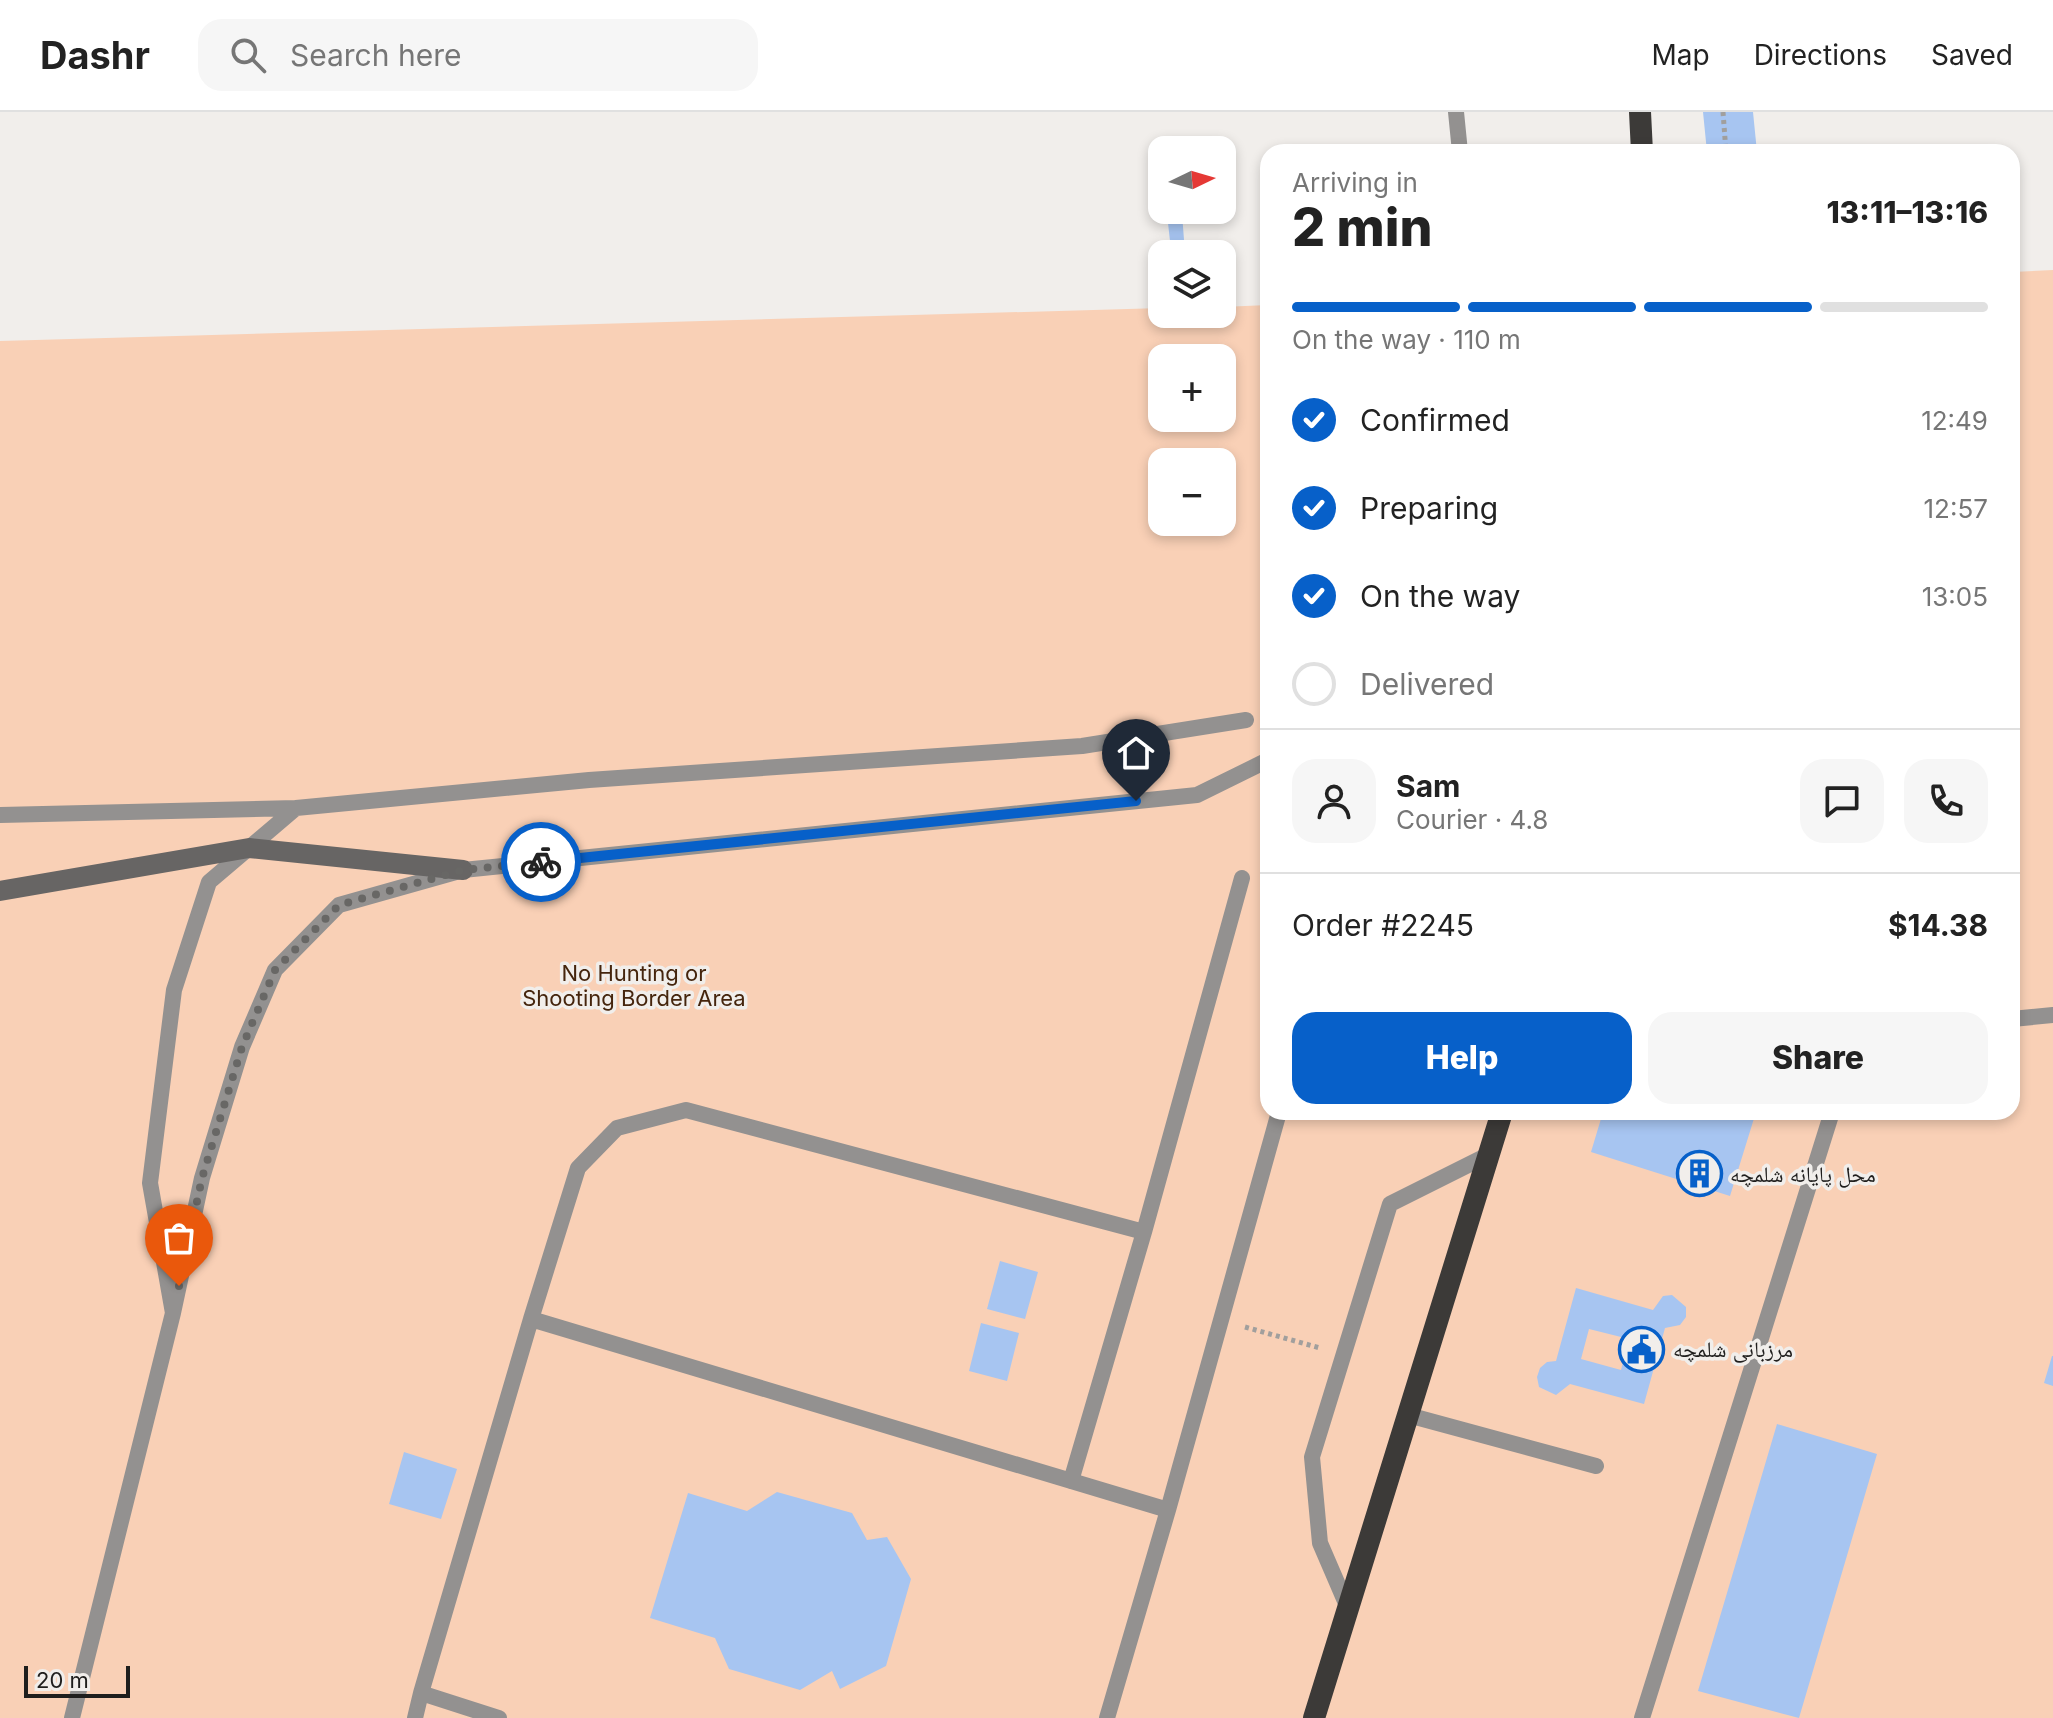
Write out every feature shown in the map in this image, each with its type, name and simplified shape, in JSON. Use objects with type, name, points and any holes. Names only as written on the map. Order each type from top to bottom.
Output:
[{"type":"highway","points":[[1640,112],[1642,144]]},
{"type":"highway","points":[[1314,1718],[1499,1120]]},
{"type":"main road","points":[[0,891],[249,848],[463,870]]},
{"type":"lane","points":[[1456,112],[1459,144]]},
{"type":"lane","points":[[0,815],[296,808],[589,780],[1082,746],[1246,720]]},
{"type":"lane","points":[[72,1718],[173,1313],[202,1178],[242,1047],[275,970],[339,905],[463,870],[1197,795],[1260,764]]},
{"type":"lane","points":[[173,1313],[150,1183],[174,990],[209,882],[296,808]]},
{"type":"lane","points":[[1071,1481],[1242,878]]},
{"type":"lane","points":[[2020,1018],[2053,1015]]},
{"type":"lane","points":[[415,1718],[578,1168],[617,1128],[686,1110],[1144,1232]]},
{"type":"lane","points":[[1107,1718],[1277,1120]]},
{"type":"lane","points":[[1642,1718],[1829,1120]]},
{"type":"lane","points":[[1348,1608],[1320,1543],[1312,1457],[1343,1355],[1390,1204],[1488,1155]]},
{"type":"lane","points":[[531,1319],[1168,1510]]},
{"type":"lane","points":[[1408,1415],[1596,1466]]},
{"type":"lane","points":[[421,1693],[499,1718]]},
{"type":"path","points":[[1723,112],[1725,144]]},
{"type":"path","points":[[1221,1320],[1343,1355]]},
{"type":"green space","name":"No Hunting or Shooting Border Area","points":[[2053,270],[2053,1718],[0,1718],[0,341],[1148,308],[1148,328],[1236,328],[1236,306],[1260,305],[1260,1120],[2020,1120],[2020,272]]},
{"type":"building","points":[[1703,112],[1753,112],[1756,144],[1706,144]]},
{"type":"building","points":[[1168,224],[1183,224],[1184,240],[1170,240]]},
{"type":"building","name":"محل پایانه شلمچه","points":[[1601,1120],[1754,1120],[1730,1196],[1591,1152]]},
{"type":"building","points":[[1000,1261],[1038,1272],[1025,1319],[987,1309]]},
{"type":"building","name":"مرزبانی شلمچه","points":[[1576,1288],[1653,1310],[1663,1296],[1672,1295],[1686,1307],[1686,1317],[1680,1325],[1665,1328],[1644,1404],[1570,1384],[1556,1395],[1539,1387],[1537,1377],[1540,1368],[1547,1362],[1556,1361]],"holes":[[[1589,1329],[1629,1339],[1621,1370],[1581,1359]]]},
{"type":"building","points":[[981,1323],[1019,1333],[1007,1381],[969,1371]]},
{"type":"building","points":[[2053,1356],[2053,1386],[2044,1383]]},
{"type":"building","points":[[1777,1424],[1877,1454],[1799,1718],[1698,1691]]},
{"type":"building","points":[[404,1452],[457,1469],[441,1519],[389,1504]]},
{"type":"building","points":[[777,1492],[852,1513],[867,1540],[887,1537],[911,1579],[886,1666],[840,1689],[832,1671],[800,1690],[729,1669],[715,1638],[650,1618],[688,1493],[747,1511]]},
{"type":"way so far","points":[[179,1286],[202,1178],[242,1047],[275,970],[339,905],[463,870],[541,862]]},
{"type":"place","name":"محل پایانه شلمچه","points":[[1699,1174]]},
{"type":"place","name":"مرزبانی شلمچه","points":[[1642,1349]]},
{"type":"route","points":[[541,862],[1136,801]]}]
